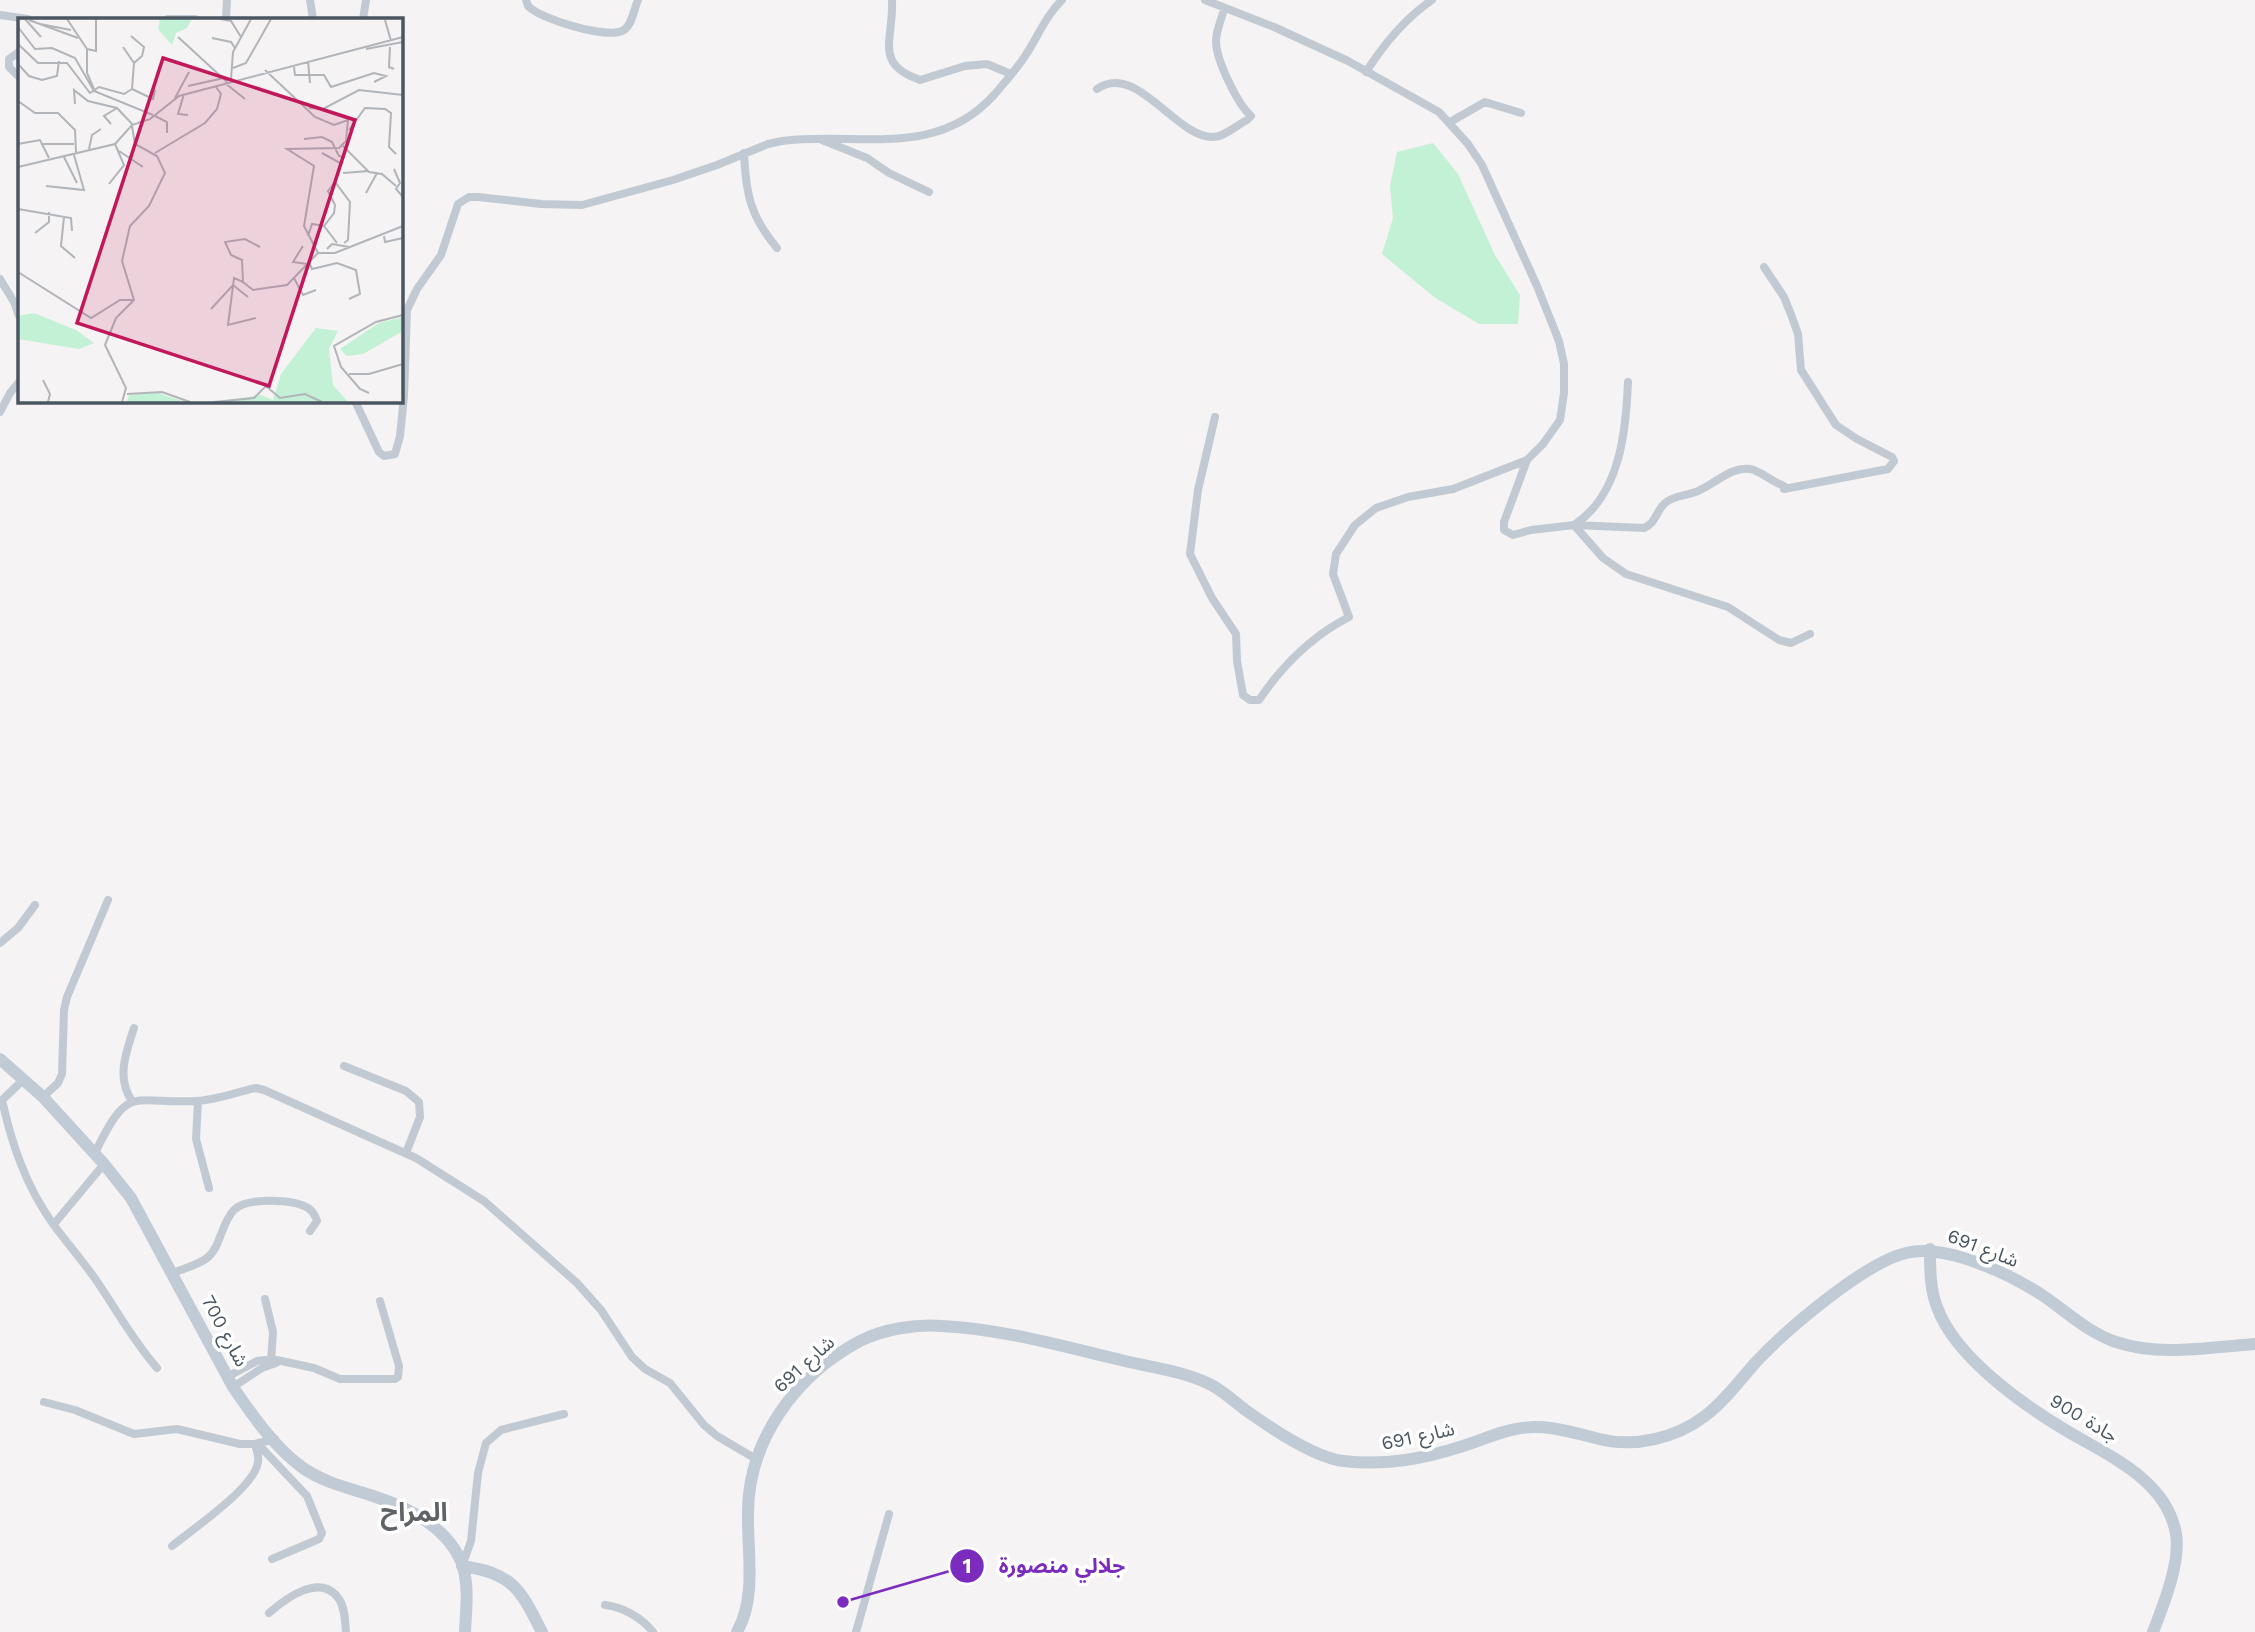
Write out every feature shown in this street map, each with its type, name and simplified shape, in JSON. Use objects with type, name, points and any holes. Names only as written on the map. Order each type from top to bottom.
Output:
[{"type":"main road","name":"شارع 700","points":[[0,1059],[43,1097],[95,1153],[136,1206],[230,1382],[250,1412],[303,1468],[330,1483],[413,1511],[453,1548],[462,1566]]},
{"type":"main road","name":"شارع 691","points":[[737,1632],[743,1621],[747,1601],[750,1482],[767,1432],[785,1405],[834,1358],[862,1340],[907,1327],[940,1326],[1047,1343],[1173,1372],[1213,1386],[1285,1436],[1334,1459],[1371,1464],[1409,1460],[1515,1429],[1535,1427],[1553,1428],[1620,1442],[1662,1438],[1691,1426],[1708,1414],[1761,1356],[1798,1322],[1872,1266],[1903,1253],[1930,1249],[2004,1274],[2042,1295],[2099,1335],[2119,1343],[2166,1350],[2255,1344]]},
{"type":"main road","name":"جادة 900","points":[[1930,1249],[1929,1273],[1937,1308],[1972,1361],[2030,1407],[2140,1476],[2160,1495],[2171,1515],[2177,1535],[2176,1555],[2169,1586],[2153,1632]]},
{"type":"main road","points":[[465,1632],[466,1585],[462,1566],[487,1569],[504,1577],[517,1588],[542,1632]]},
{"type":"street","points":[[226,0],[226,18]]},
{"type":"street","points":[[310,0],[313,18]]},
{"type":"street","points":[[363,18],[366,0]]},
{"type":"street","points":[[526,0],[533,11],[569,25],[616,33],[623,31],[629,24],[638,0]]},
{"type":"street","points":[[892,0],[889,57],[892,65],[908,76],[920,80],[965,66],[987,64],[1011,74]]},
{"type":"street","points":[[355,402],[379,452],[384,456],[394,454],[401,436],[407,310],[417,289],[441,255],[458,204],[469,197],[582,205],[673,180],[782,141],[899,138],[943,131],[985,103],[1026,56],[1049,13],[1062,0]]},
{"type":"street","points":[[1205,0],[1274,27],[1366,72],[1439,112],[1468,144],[1482,165],[1545,305],[1559,341],[1564,365],[1560,420],[1543,444],[1527,460],[1509,504],[1504,530],[1513,535],[1574,525],[1644,528],[1650,525],[1666,501],[1698,491],[1732,472],[1743,469],[1758,472],[1768,480],[1784,486],[1784,489],[1880,471],[1892,466],[1892,457],[1836,425],[1825,408],[1801,370],[1798,334],[1792,317],[1784,297],[1764,267]]},
{"type":"street","points":[[1366,72],[1382,47],[1413,13],[1432,0]]},
{"type":"street","points":[[1097,89],[1102,85],[1116,84],[1134,89],[1205,136],[1214,137],[1247,120],[1251,116],[1242,108],[1232,90],[1216,41],[1224,9]]},
{"type":"street","points":[[0,15],[20,18]]},
{"type":"street","points":[[18,53],[9,60],[9,67],[18,76]]},
{"type":"street","points":[[1450,122],[1485,102],[1521,113]]},
{"type":"street","points":[[820,139],[867,159],[929,192]]},
{"type":"street","points":[[744,153],[747,192],[760,225],[777,248]]},
{"type":"street","points":[[0,279],[18,313]]},
{"type":"street","points":[[0,412],[18,382]]},
{"type":"street","points":[[1574,525],[1589,516],[1616,466],[1626,425],[1628,382]]},
{"type":"street","points":[[1214,417],[1198,490],[1189,554],[1212,598],[1236,634],[1243,695],[1250,700],[1259,700],[1276,675],[1296,656],[1329,627],[1349,617],[1333,574],[1336,554],[1355,526],[1376,508],[1408,497],[1453,489],[1527,460]]},
{"type":"street","points":[[1574,525],[1603,558],[1626,574],[1728,607],[1779,640],[1791,643],[1810,634]]},
{"type":"street","points":[[43,1097],[58,1083],[62,1074],[64,1010],[67,997],[108,900]]},
{"type":"street","points":[[0,943],[18,928],[35,905]]},
{"type":"street","points":[[132,1101],[126,1092],[123,1062],[135,1028]]},
{"type":"street","points":[[344,1066],[406,1091],[419,1102],[420,1117],[406,1153]]},
{"type":"street","points":[[23,1080],[1,1102],[17,1157],[30,1186],[157,1368]]},
{"type":"street","points":[[95,1153],[114,1116],[132,1101],[198,1101],[256,1088],[406,1153],[484,1201],[521,1232],[589,1296],[638,1363],[670,1383],[704,1425],[717,1436],[756,1459]]},
{"type":"street","points":[[198,1101],[196,1139],[209,1188]]},
{"type":"street","points":[[54,1224],[104,1164]]},
{"type":"street","points":[[172,1273],[210,1255],[230,1215],[240,1205],[273,1201],[303,1205],[315,1214],[317,1221],[310,1231]]},
{"type":"street","points":[[265,1299],[273,1332],[274,1362]]},
{"type":"street","points":[[230,1382],[274,1362],[306,1365],[340,1379],[395,1379],[400,1372],[399,1366],[380,1301]]},
{"type":"street","points":[[44,1402],[90,1415],[129,1433],[184,1429],[225,1442],[257,1444],[275,1439]]},
{"type":"street","points":[[462,1566],[471,1541],[478,1473],[485,1443],[501,1430],[564,1414]]},
{"type":"street","points":[[172,1546],[239,1492],[257,1467],[257,1444]]},
{"type":"street","points":[[257,1444],[307,1496],[321,1528],[319,1539],[272,1559]]},
{"type":"street","points":[[856,1632],[889,1514]]},
{"type":"street","points":[[269,1613],[298,1591],[325,1589],[340,1601],[346,1632]]},
{"type":"street","points":[[605,1605],[619,1607],[648,1625],[653,1632]]},
{"type":"green space","points":[[1433,143],[1458,174],[1495,255],[1520,295],[1518,324],[1479,324],[1434,297],[1382,254],[1393,218],[1390,186],[1397,152]]},
{"type":"place","name":"جلالي منصورة","points":[[843,1602]]},
{"type":"district","name":"المراح","points":[[414,1512]]}]
